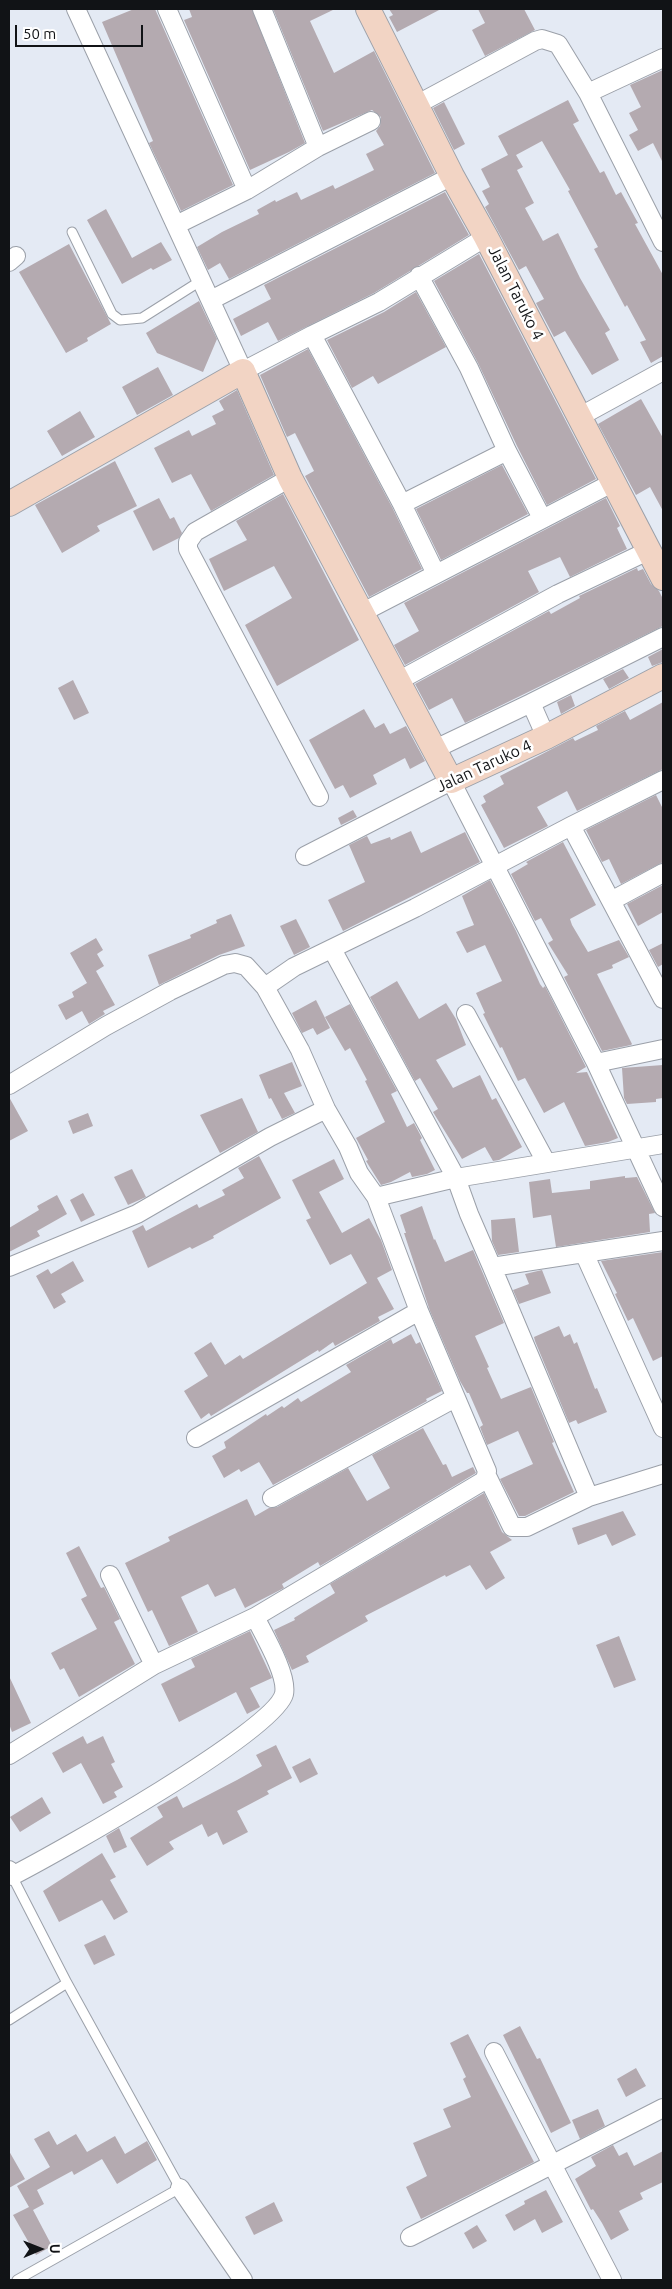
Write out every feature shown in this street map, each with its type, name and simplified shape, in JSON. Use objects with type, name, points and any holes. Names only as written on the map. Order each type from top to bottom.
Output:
[{"type":"street","points":[[77,9],[202,280],[290,478],[435,749],[596,1063],[663,1207]]},
{"type":"street","points":[[167,9],[247,190]]},
{"type":"street","points":[[262,9],[318,147]]},
{"type":"street","name":"Jalan Taruko 4","points":[[368,9],[452,176],[486,236],[663,578]]},
{"type":"street","points":[[416,105],[535,41],[542,39],[558,44],[571,62],[588,93],[663,242]]},
{"type":"street","points":[[588,93],[663,58]]},
{"type":"street","points":[[176,226],[247,190],[318,147],[370,121]]},
{"type":"street","points":[[211,300],[452,176]]},
{"type":"street","points":[[9,504],[243,371],[379,302],[486,236]]},
{"type":"street","points":[[419,276],[469,368],[507,450],[542,518]]},
{"type":"street","points":[[312,335],[402,504],[436,574]]},
{"type":"street","points":[[579,417],[663,371]]},
{"type":"street","points":[[402,504],[507,450]]},
{"type":"street","points":[[290,478],[195,532],[188,542],[188,549],[319,797]]},
{"type":"street","points":[[363,612],[614,482]]},
{"type":"street","points":[[398,681],[558,594],[650,550]]},
{"type":"street","points":[[435,749],[663,637]]},
{"type":"street","name":"Jalan Taruko 4","points":[[305,856],[451,781],[546,738],[663,676]]},
{"type":"street","points":[[531,703],[546,738]]},
{"type":"street","points":[[265,987],[294,967],[663,780]]},
{"type":"street","points":[[571,826],[663,999]]},
{"type":"street","points":[[611,901],[663,873]]},
{"type":"street","points":[[332,949],[456,1178],[469,1214],[589,1497]]},
{"type":"street","points":[[9,1085],[106,1026],[170,991],[224,965],[235,963],[246,966],[265,987],[300,1050],[326,1109],[348,1147],[359,1173],[376,1197],[455,1398],[487,1471],[487,1476],[512,1527],[527,1527],[589,1497],[663,1474]]},
{"type":"street","points":[[466,1014],[546,1162]]},
{"type":"street","points":[[596,1063],[663,1049]]},
{"type":"street","points":[[9,1267],[137,1214],[270,1137],[326,1109]]},
{"type":"street","points":[[376,1197],[456,1178],[663,1144]]},
{"type":"street","points":[[492,1267],[663,1241]]},
{"type":"street","points":[[584,1253],[663,1428]]},
{"type":"street","points":[[196,1438],[420,1311]]},
{"type":"street","points":[[272,1498],[455,1398]]},
{"type":"street","points":[[9,1755],[154,1665],[255,1617],[481,1484],[487,1476]]},
{"type":"street","points":[[110,1575],[154,1665]]},
{"type":"street","points":[[11,1873],[79,1841],[146,1800],[249,1732],[281,1703],[284,1692],[283,1679],[255,1617]]},
{"type":"street","points":[[494,2052],[612,2280]]},
{"type":"street","points":[[410,2236],[663,2108]]},
{"type":"street","points":[[180,2188],[243,2280]]},
{"type":"lane","points":[[72,232],[112,314],[120,320],[142,318],[202,280]]},
{"type":"lane","points":[[11,1873],[67,1983],[180,2188],[17,2280]]},
{"type":"lane","points":[[9,2020],[67,1983]]},
{"type":"building","points":[[134,9],[155,9],[233,185],[181,211],[149,143],[153,141],[102,22]]},
{"type":"building","points":[[189,9],[252,9],[305,143],[250,170],[184,20],[192,17]]},
{"type":"building","points":[[273,9],[335,9],[310,21],[334,73],[374,51],[435,173],[229,279],[220,263],[208,270],[197,247],[259,214],[257,210],[275,200],[276,202],[297,192],[301,200],[333,185],[335,189],[374,170],[366,154],[384,145],[376,131],[380,126],[381,117],[372,110],[323,131]]},
{"type":"building","points":[[389,9],[441,9],[397,32],[389,17],[393,15]]},
{"type":"building","points":[[478,9],[524,9],[535,30],[485,56],[472,30],[485,23]]},
{"type":"building","points":[[663,70],[663,163],[653,143],[638,151],[629,135],[638,130],[629,113],[641,107],[630,85]]},
{"type":"building","points":[[568,100],[579,121],[573,124],[600,173],[604,171],[616,195],[621,192],[638,223],[635,224],[663,275],[663,356],[651,363],[640,342],[646,340],[627,305],[625,307],[594,249],[598,247],[568,191],[570,190],[542,141],[516,155],[523,167],[517,170],[534,203],[525,208],[543,241],[558,233],[580,278],[610,330],[605,333],[619,360],[592,375],[565,331],[554,337],[536,303],[544,299],[526,266],[519,270],[485,207],[489,204],[482,191],[490,187],[481,169],[508,155],[498,136]]},
{"type":"building","points":[[444,102],[465,144],[454,150],[433,108]]},
{"type":"building","points":[[445,192],[469,235],[374,293],[278,341],[268,322],[241,336],[233,319],[271,299],[264,285]]},
{"type":"building","points":[[106,209],[132,258],[161,242],[172,260],[153,270],[151,268],[122,284],[87,220]]},
{"type":"building","points":[[69,244],[111,324],[87,338],[88,341],[66,353],[19,272]]},
{"type":"building","points":[[479,254],[596,479],[547,505],[478,363],[434,281]]},
{"type":"building","points":[[416,292],[446,347],[378,384],[373,376],[352,388],[327,340],[384,312]]},
{"type":"building","points":[[199,301],[217,339],[203,372],[157,353],[146,333]]},
{"type":"building","points":[[308,349],[393,509],[422,569],[369,597],[305,476],[314,471],[295,433],[287,437],[260,375]]},
{"type":"building","points":[[158,367],[173,395],[137,415],[122,387]]},
{"type":"building","points":[[237,390],[274,475],[211,511],[191,474],[172,483],[154,448],[189,430],[192,436],[216,424],[212,416],[224,410],[219,401]]},
{"type":"building","points":[[641,399],[663,438],[663,511],[650,487],[636,495],[598,424]]},
{"type":"building","points":[[80,411],[95,437],[62,456],[47,431]]},
{"type":"building","points":[[115,461],[137,506],[97,526],[100,531],[62,553],[35,505]]},
{"type":"building","points":[[502,465],[528,514],[441,560],[416,509]]},
{"type":"building","points":[[283,494],[359,640],[277,686],[245,625],[292,598],[274,566],[224,591],[209,559],[247,540],[236,521]]},
{"type":"building","points":[[159,498],[170,519],[174,517],[182,533],[179,538],[153,551],[133,511]]},
{"type":"building","points":[[606,498],[620,526],[617,528],[627,549],[570,577],[560,557],[528,571],[539,592],[405,665],[394,645],[419,631],[404,603]]},
{"type":"building","points":[[637,568],[638,571],[643,569],[651,584],[659,591],[663,599],[663,626],[465,723],[452,698],[429,710],[415,684],[549,611],[551,614],[580,598],[579,596]]},
{"type":"building","points":[[663,649],[663,662],[652,666],[648,657]]},
{"type":"building","points":[[623,669],[629,678],[609,689],[603,679]]},
{"type":"building","points":[[73,680],[89,713],[74,720],[58,688]]},
{"type":"building","points":[[571,695],[575,706],[561,714],[557,702]]},
{"type":"building","points":[[663,702],[663,769],[577,811],[567,791],[537,807],[548,826],[504,848],[481,805],[486,802],[483,796],[504,784],[500,776],[573,738],[575,741],[598,730],[596,726],[625,711],[630,720]]},
{"type":"building","points":[[364,709],[375,728],[384,723],[390,734],[406,726],[425,761],[410,769],[405,758],[373,775],[377,784],[350,798],[343,785],[335,789],[309,740]]},
{"type":"building","points":[[656,795],[663,809],[663,862],[621,884],[609,859],[602,862],[586,830]]},
{"type":"building","points":[[353,810],[357,817],[341,825],[338,818]]},
{"type":"building","points":[[411,831],[421,853],[465,832],[480,862],[343,931],[328,900],[365,882],[349,845],[367,836],[371,844],[390,837],[391,840]]},
{"type":"building","points":[[563,842],[596,905],[570,919],[572,925],[588,952],[619,940],[629,957],[612,965],[613,968],[597,974],[631,1045],[602,1051],[564,977],[568,975],[548,943],[553,940],[541,918],[535,921],[511,874],[528,864],[526,862]]},
{"type":"building","points":[[490,880],[540,984],[543,988],[545,986],[586,1067],[576,1073],[587,1072],[618,1138],[608,1142],[585,1146],[564,1102],[544,1113],[525,1078],[518,1081],[502,1047],[500,1048],[483,1014],[485,1013],[476,993],[502,981],[485,945],[467,953],[456,932],[474,925],[462,896]]},
{"type":"building","points":[[663,885],[663,912],[638,926],[627,904]]},
{"type":"building","points":[[231,914],[245,946],[219,955],[159,985],[148,955],[191,938],[190,935],[217,923],[216,920]]},
{"type":"building","points":[[296,919],[310,947],[294,955],[280,926]]},
{"type":"building","points":[[96,938],[103,950],[97,954],[104,966],[96,971],[115,1005],[103,1011],[105,1014],[89,1024],[82,1011],[66,1020],[58,1005],[74,997],[72,992],[87,983],[70,953]]},
{"type":"building","points":[[663,943],[663,964],[658,967],[649,950]]},
{"type":"building","points":[[397,981],[419,1019],[446,1003],[456,1019],[466,1045],[436,1060],[453,1088],[480,1075],[492,1100],[496,1098],[522,1147],[499,1160],[493,1161],[485,1147],[462,1159],[433,1112],[438,1109],[420,1078],[415,1081],[370,997]]},
{"type":"building","points":[[316,1000],[330,1028],[317,1035],[313,1028],[302,1033],[292,1013]]},
{"type":"building","points":[[350,1004],[397,1091],[391,1094],[407,1127],[414,1123],[422,1138],[420,1140],[435,1170],[427,1174],[412,1177],[410,1172],[381,1185],[366,1161],[368,1160],[356,1138],[385,1122],[365,1081],[367,1080],[350,1048],[345,1051],[325,1017]]},
{"type":"building","points":[[292,1062],[302,1086],[284,1093],[295,1113],[282,1119],[271,1098],[269,1099],[259,1075]]},
{"type":"building","points":[[663,1065],[663,1098],[656,1099],[656,1102],[627,1104],[624,1098],[622,1068]]},
{"type":"building","points":[[9,1097],[28,1131],[9,1141]]},
{"type":"building","points":[[242,1098],[258,1132],[220,1153],[200,1115]]},
{"type":"building","points":[[88,1113],[93,1126],[73,1134],[68,1121]]},
{"type":"building","points":[[259,1156],[281,1198],[213,1236],[214,1238],[192,1249],[190,1247],[148,1268],[132,1231],[143,1225],[146,1231],[197,1204],[199,1208],[225,1195],[222,1190],[244,1178],[238,1168]]},
{"type":"building","points":[[334,1159],[344,1179],[319,1192],[342,1233],[369,1218],[381,1240],[392,1270],[377,1278],[394,1309],[378,1317],[380,1321],[335,1346],[333,1342],[319,1352],[318,1350],[211,1416],[209,1413],[201,1419],[184,1391],[208,1376],[194,1353],[211,1342],[225,1365],[240,1355],[243,1359],[367,1283],[351,1254],[330,1265],[306,1220],[311,1218],[292,1180]]},
{"type":"building","points":[[132,1169],[146,1197],[128,1205],[114,1177]]},
{"type":"building","points":[[625,1176],[625,1178],[637,1177],[655,1213],[649,1214],[650,1232],[556,1247],[551,1215],[533,1218],[529,1182],[550,1179],[552,1193],[590,1189],[590,1181]]},
{"type":"building","points":[[83,1193],[95,1215],[81,1222],[70,1200]]},
{"type":"building","points":[[57,1195],[67,1214],[37,1231],[40,1236],[9,1252],[9,1228],[39,1210],[37,1206]]},
{"type":"building","points":[[422,1206],[434,1240],[445,1262],[473,1250],[504,1323],[475,1336],[489,1367],[487,1368],[501,1399],[531,1387],[554,1442],[552,1443],[574,1492],[525,1516],[519,1516],[500,1479],[533,1464],[518,1431],[487,1445],[480,1427],[483,1425],[469,1393],[467,1393],[460,1381],[430,1311],[404,1233],[406,1233],[400,1215]]},
{"type":"building","points":[[515,1218],[519,1252],[498,1255],[492,1241],[491,1220]]},
{"type":"building","points":[[663,1252],[663,1356],[653,1361],[633,1318],[628,1321],[601,1261]]},
{"type":"building","points":[[73,1261],[84,1281],[61,1294],[66,1302],[54,1309],[36,1276],[48,1269],[51,1274]]},
{"type":"building","points":[[542,1270],[551,1293],[519,1304],[513,1290],[529,1284],[525,1274]]},
{"type":"building","points":[[559,1326],[564,1337],[570,1334],[574,1344],[577,1342],[595,1389],[597,1388],[607,1412],[578,1424],[576,1420],[569,1423],[534,1337]]},
{"type":"building","points":[[411,1334],[416,1344],[420,1342],[442,1391],[273,1485],[259,1462],[241,1472],[239,1469],[224,1478],[212,1456],[226,1448],[224,1442],[266,1414],[267,1416],[282,1406],[284,1408],[298,1398],[301,1402],[351,1372],[346,1365],[391,1339],[393,1344]]},
{"type":"building","points":[[423,1428],[443,1465],[446,1464],[452,1477],[473,1467],[476,1473],[320,1566],[318,1562],[282,1584],[284,1588],[245,1608],[235,1588],[215,1597],[208,1584],[181,1597],[198,1632],[169,1646],[152,1610],[148,1612],[125,1563],[170,1541],[168,1537],[247,1499],[255,1516],[269,1508],[277,1507],[348,1468],[367,1501],[390,1488],[372,1455]]},
{"type":"building","points":[[484,1493],[502,1532],[512,1540],[490,1552],[505,1578],[486,1590],[470,1565],[446,1577],[445,1575],[365,1616],[368,1621],[306,1656],[309,1662],[292,1670],[274,1630],[295,1620],[294,1618],[335,1593],[330,1584]]},
{"type":"building","points":[[623,1511],[636,1535],[612,1546],[606,1534],[578,1545],[572,1528]]},
{"type":"building","points":[[79,1546],[101,1588],[104,1587],[120,1619],[114,1622],[135,1664],[79,1697],[64,1668],[60,1670],[51,1653],[97,1629],[81,1599],[87,1596],[66,1553]]},
{"type":"building","points":[[250,1631],[272,1678],[250,1688],[260,1707],[247,1714],[236,1692],[179,1722],[161,1684],[195,1667],[191,1659]]},
{"type":"building","points":[[619,1636],[636,1680],[614,1688],[596,1645]]},
{"type":"building","points":[[9,1676],[31,1723],[12,1732],[9,1724]]},
{"type":"building","points":[[83,1736],[87,1744],[103,1736],[115,1762],[111,1764],[123,1787],[114,1792],[117,1797],[103,1804],[81,1763],[63,1773],[52,1753]]},
{"type":"building","points":[[276,1745],[292,1778],[267,1791],[269,1794],[237,1811],[248,1832],[223,1845],[217,1832],[208,1837],[202,1824],[169,1842],[174,1849],[147,1866],[130,1838],[163,1817],[157,1807],[177,1796],[183,1808],[237,1780],[262,1766],[256,1755]]},
{"type":"building","points":[[310,1758],[318,1774],[300,1783],[292,1767]]},
{"type":"building","points":[[42,1797],[51,1813],[20,1832],[10,1817]]},
{"type":"building","points":[[119,1828],[127,1847],[114,1853],[106,1836]]},
{"type":"building","points":[[102,1853],[116,1877],[110,1880],[128,1912],[114,1920],[102,1900],[59,1922],[43,1891]]},
{"type":"building","points":[[105,1935],[115,1955],[94,1965],[84,1945]]},
{"type":"building","points":[[520,2026],[537,2059],[540,2058],[571,2123],[551,2133],[503,2035]]},
{"type":"building","points":[[468,2034],[534,2162],[421,2219],[406,2187],[427,2176],[413,2143],[451,2127],[443,2109],[471,2097],[463,2079],[466,2077],[450,2043]]},
{"type":"building","points":[[636,2068],[646,2086],[626,2097],[617,2079]]},
{"type":"building","points":[[598,2109],[605,2126],[580,2139],[572,2120]]},
{"type":"building","points":[[49,2131],[57,2145],[76,2134],[87,2152],[115,2136],[125,2154],[147,2141],[157,2160],[117,2184],[102,2159],[74,2175],[72,2171],[37,2190],[44,2204],[33,2210],[52,2246],[36,2255],[13,2215],[29,2207],[17,2186],[50,2167],[34,2139]]},
{"type":"building","points":[[613,2145],[619,2156],[627,2152],[634,2166],[663,2151],[663,2182],[640,2193],[643,2199],[619,2211],[629,2230],[611,2240],[593,2209],[591,2210],[575,2179],[596,2166],[591,2157]]},
{"type":"building","points":[[9,2151],[25,2179],[9,2188]]},
{"type":"building","points":[[546,2190],[563,2222],[542,2233],[535,2219],[514,2231],[505,2215],[525,2204],[524,2201]]},
{"type":"building","points":[[274,2202],[283,2221],[254,2235],[245,2217]]},
{"type":"building","points":[[477,2225],[487,2241],[473,2249],[464,2233]]}]
